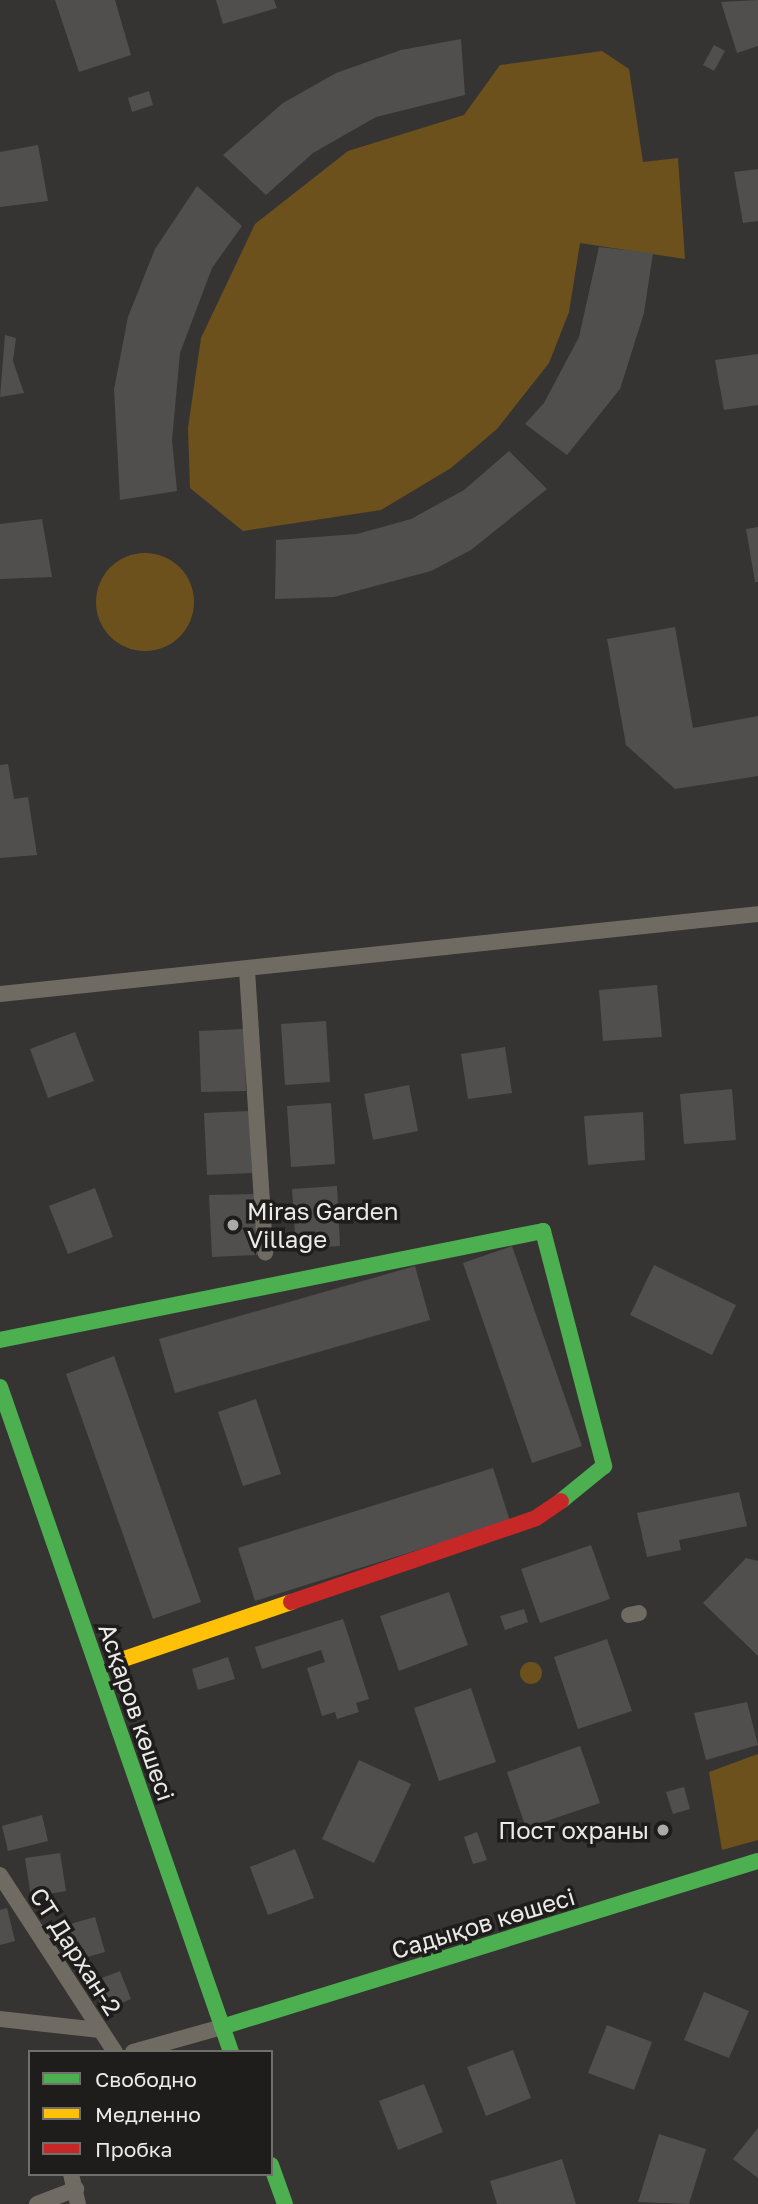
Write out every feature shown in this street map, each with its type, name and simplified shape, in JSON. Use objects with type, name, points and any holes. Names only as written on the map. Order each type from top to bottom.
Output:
[{"type":"street","points":[[0,994],[758,914]]},
{"type":"street","points":[[247,970],[265,1252]]},
{"type":"street","points":[[0,1340],[543,1231],[604,1466],[598,1474],[536,1518],[121,1660]]},
{"type":"street","name":"Асқаров көшесі","points":[[0,1387],[230,2050]]},
{"type":"street","name":"Садықов көшесі","points":[[222,2027],[758,1861]]},
{"type":"street","name":"СТ Дархан-2","points":[[0,1875],[114,2050]]},
{"type":"street","points":[[0,2020],[100,2030]]},
{"type":"street","points":[[140,2050],[222,2027]]},
{"type":"street","points":[[273,2171],[285,2204]]},
{"type":"street","points":[[37,2204],[75,2189]]},
{"type":"shaded area","points":[[602,51],[629,69],[643,162],[678,158],[685,259],[580,243],[569,312],[549,363],[497,429],[451,468],[381,510],[243,531],[190,488],[188,428],[201,338],[255,224],[348,151],[464,115],[500,65]]},
{"type":"shaded area","points":[[145,553],[164,557],[180,567],[190,583],[194,602],[190,621],[180,637],[164,647],[145,651],[126,647],[110,637],[100,621],[96,602],[100,583],[110,567],[126,557]]},
{"type":"shaded area","points":[[531,1662],[541,1669],[542,1673],[535,1683],[531,1684],[521,1677],[520,1673],[527,1663]]},
{"type":"shaded area","points":[[758,1754],[758,1840],[722,1850],[709,1772]]},
{"type":"building","points":[[55,0],[115,0],[131,55],[79,72]]},
{"type":"building","points":[[216,0],[274,0],[277,8],[223,24]]},
{"type":"building","points":[[758,0],[758,46],[737,53],[721,2]]},
{"type":"building","points":[[461,39],[465,95],[376,117],[313,153],[266,195],[223,155],[283,103],[336,73],[401,50]]},
{"type":"building","points":[[714,45],[725,51],[714,71],[703,65]]},
{"type":"building","points":[[149,91],[153,105],[132,112],[128,98]]},
{"type":"building","points":[[38,145],[48,201],[0,207],[0,152]]},
{"type":"building","points":[[758,169],[758,221],[743,223],[734,172]]},
{"type":"building","points":[[197,186],[242,226],[212,268],[180,353],[172,440],[177,491],[120,500],[114,389],[128,317],[155,249]]},
{"type":"building","points":[[599,247],[653,253],[644,313],[620,389],[567,455],[525,424],[544,403],[579,337]]},
{"type":"building","points":[[5,335],[16,338],[13,361],[24,393],[0,397]]},
{"type":"building","points":[[758,354],[758,405],[724,410],[715,360]]},
{"type":"building","points":[[509,451],[547,489],[471,550],[431,571],[334,597],[275,599],[276,540],[357,534],[411,519],[464,490]]},
{"type":"building","points":[[42,519],[52,577],[0,579],[0,524]]},
{"type":"building","points":[[758,527],[758,582],[755,582],[746,529]]},
{"type":"building","points":[[675,627],[693,728],[758,716],[758,776],[675,789],[626,745],[607,639]]},
{"type":"building","points":[[8,764],[14,799],[28,797],[37,855],[0,858],[0,765]]},
{"type":"building","points":[[657,985],[662,1037],[603,1041],[599,990]]},
{"type":"building","points":[[326,1021],[330,1082],[285,1085],[281,1024]]},
{"type":"building","points":[[244,1029],[246,1091],[201,1092],[199,1031]]},
{"type":"building","points":[[75,1032],[94,1081],[48,1098],[30,1049]]},
{"type":"building","points":[[505,1047],[512,1093],[468,1099],[461,1054]]},
{"type":"building","points":[[409,1085],[418,1131],[373,1140],[364,1094]]},
{"type":"building","points":[[732,1089],[736,1140],[684,1144],[680,1094]]},
{"type":"building","name":"Miras Garden Village","points":[[331,1103],[335,1164],[291,1167],[287,1106]]},
{"type":"building","name":"Miras Garden Village","points":[[249,1111],[252,1173],[207,1175],[204,1113]]},
{"type":"building","points":[[643,1112],[645,1160],[588,1165],[584,1116]]},
{"type":"building","name":"Miras Garden Village","points":[[337,1186],[340,1246],[296,1249],[292,1189]]},
{"type":"building","points":[[95,1188],[113,1237],[68,1254],[49,1206]]},
{"type":"building","name":"Miras Garden Village","points":[[255,1194],[257,1255],[212,1257],[209,1195]]},
{"type":"building","points":[[512,1246],[582,1446],[532,1463],[463,1263]]},
{"type":"building","points":[[654,1265],[736,1305],[712,1355],[630,1315]]},
{"type":"building","points":[[415,1266],[430,1320],[175,1393],[159,1339]]},
{"type":"building","points":[[114,1356],[201,1602],[153,1619],[66,1374]]},
{"type":"building","points":[[256,1399],[281,1474],[243,1486],[218,1412]]},
{"type":"building","points":[[493,1468],[510,1521],[255,1601],[238,1548]]},
{"type":"building","points":[[739,1492],[747,1526],[679,1540],[681,1550],[647,1557],[637,1513]]},
{"type":"building","points":[[591,1545],[610,1599],[540,1623],[521,1569]]},
{"type":"building","points":[[746,1558],[758,1561],[758,1656],[703,1603]]},
{"type":"building","points":[[449,1592],[468,1645],[399,1671],[380,1616]]},
{"type":"building","points":[[524,1609],[528,1622],[505,1630],[500,1616]]},
{"type":"building","points":[[343,1619],[369,1699],[356,1703],[359,1712],[337,1719],[335,1712],[322,1716],[307,1668],[325,1662],[321,1650],[262,1669],[255,1647]]},
{"type":"building","points":[[607,1639],[632,1711],[578,1729],[554,1657]]},
{"type":"building","points":[[228,1657],[235,1679],[198,1690],[192,1669]]},
{"type":"building","points":[[471,1688],[496,1762],[439,1781],[414,1708]]},
{"type":"building","points":[[747,1702],[758,1745],[706,1760],[694,1713]]},
{"type":"building","points":[[580,1746],[600,1803],[526,1828],[507,1772]]},
{"type":"building","points":[[359,1760],[411,1784],[374,1863],[322,1839]]},
{"type":"building","points":[[684,1787],[690,1809],[673,1814],[666,1792]]},
{"type":"building","points":[[42,1815],[48,1841],[8,1851],[2,1826]]},
{"type":"building","name":"Пост охраны","points":[[665,1824],[667,1834],[661,1836],[658,1826]]},
{"type":"building","points":[[477,1832],[487,1860],[473,1864],[464,1837]]},
{"type":"building","points":[[295,1849],[314,1898],[268,1915],[250,1867]]},
{"type":"building","points":[[60,1853],[66,1891],[31,1897],[25,1858]]},
{"type":"building","points":[[7,1908],[15,1941],[0,1945],[0,1910]]},
{"type":"building","points":[[95,1917],[105,1952],[73,1961],[63,1926]]},
{"type":"building","points":[[120,1971],[131,1999],[103,2011],[92,1982]]},
{"type":"building","points":[[704,1992],[749,2011],[729,2058],[684,2040]]},
{"type":"building","points":[[607,2025],[652,2042],[634,2090],[588,2073]]},
{"type":"building","points":[[513,2050],[531,2098],[486,2116],[467,2067]]},
{"type":"building","points":[[424,2084],[443,2132],[398,2150],[379,2101]]},
{"type":"building","points":[[758,2128],[758,2178],[733,2159]]},
{"type":"building","points":[[659,2134],[706,2149],[689,2204],[638,2202]]},
{"type":"building","points":[[562,2159],[576,2204],[497,2204],[490,2181]]},
{"type":"traffic: fast","points":[[0,1340],[543,1231],[604,1466],[561,1501]]},
{"type":"traffic: fast","points":[[0,1387],[230,2050]]},
{"type":"traffic: fast","points":[[222,2027],[758,1861]]},
{"type":"traffic: fast","points":[[273,2171],[285,2204]]},
{"type":"traffic: slow","points":[[121,1660],[291,1602]]},
{"type":"traffic: jam","points":[[291,1602],[536,1518],[561,1501]]},
{"type":"place","name":"Miras Garden Village","points":[[233,1225]]},
{"type":"place","name":"Пост охраны","points":[[663,1830]]}]
